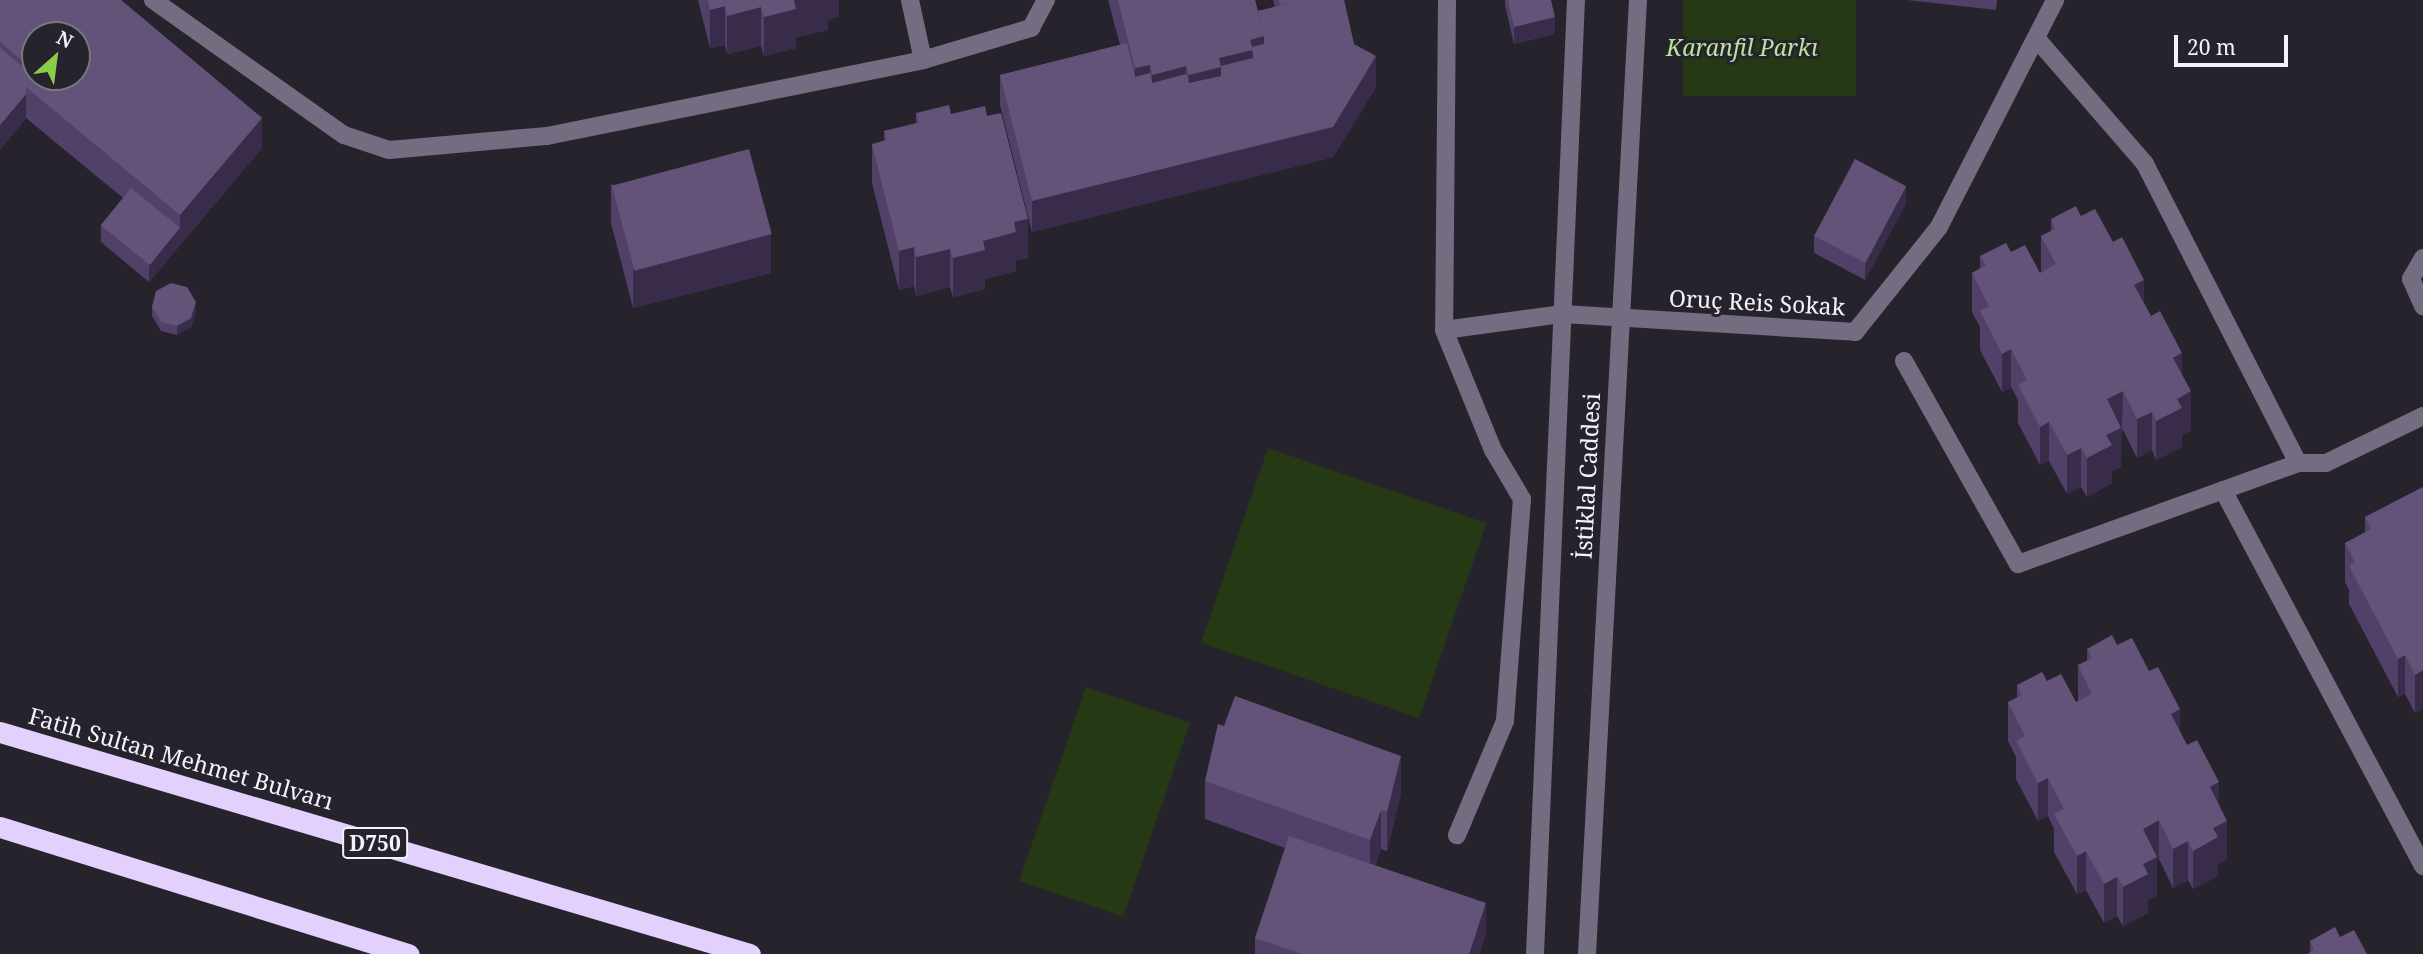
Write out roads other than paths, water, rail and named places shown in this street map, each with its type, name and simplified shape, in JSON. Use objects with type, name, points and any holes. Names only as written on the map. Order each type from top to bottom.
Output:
[{"type":"highway","name":"Fatih Sultan Mehmet Bulvarı","points":[[0,732],[750,954]]},
{"type":"highway","points":[[0,827],[410,954]]},
{"type":"street","points":[[153,0],[344,135],[389,150],[547,136],[923,60],[1031,27],[1046,0]]},
{"type":"street","points":[[910,0],[923,60]]},
{"type":"street","points":[[1447,0],[1444,330],[1493,450],[1522,499],[1505,722],[1457,835]]},
{"type":"street","name":"İstiklal Caddesi","points":[[1535,954],[1576,0]]},
{"type":"street","name":"İstiklal Caddesi","points":[[1587,954],[1638,0]]},
{"type":"street","name":"Oruç Reis Sokak","points":[[1444,330],[1563,314],[1620,320],[1855,332],[1938,227],[2055,0]]},
{"type":"street","points":[[2036,38],[2145,164],[2298,463]]},
{"type":"street","points":[[2423,258],[2411,279],[2423,306]]},
{"type":"street","points":[[1905,361],[2018,564],[2298,463],[2326,463],[2423,416]]},
{"type":"street","points":[[2223,490],[2423,866]]},
{"type":"park label","name":"Karanfil Parkı","points":[[1742,47]]}]
